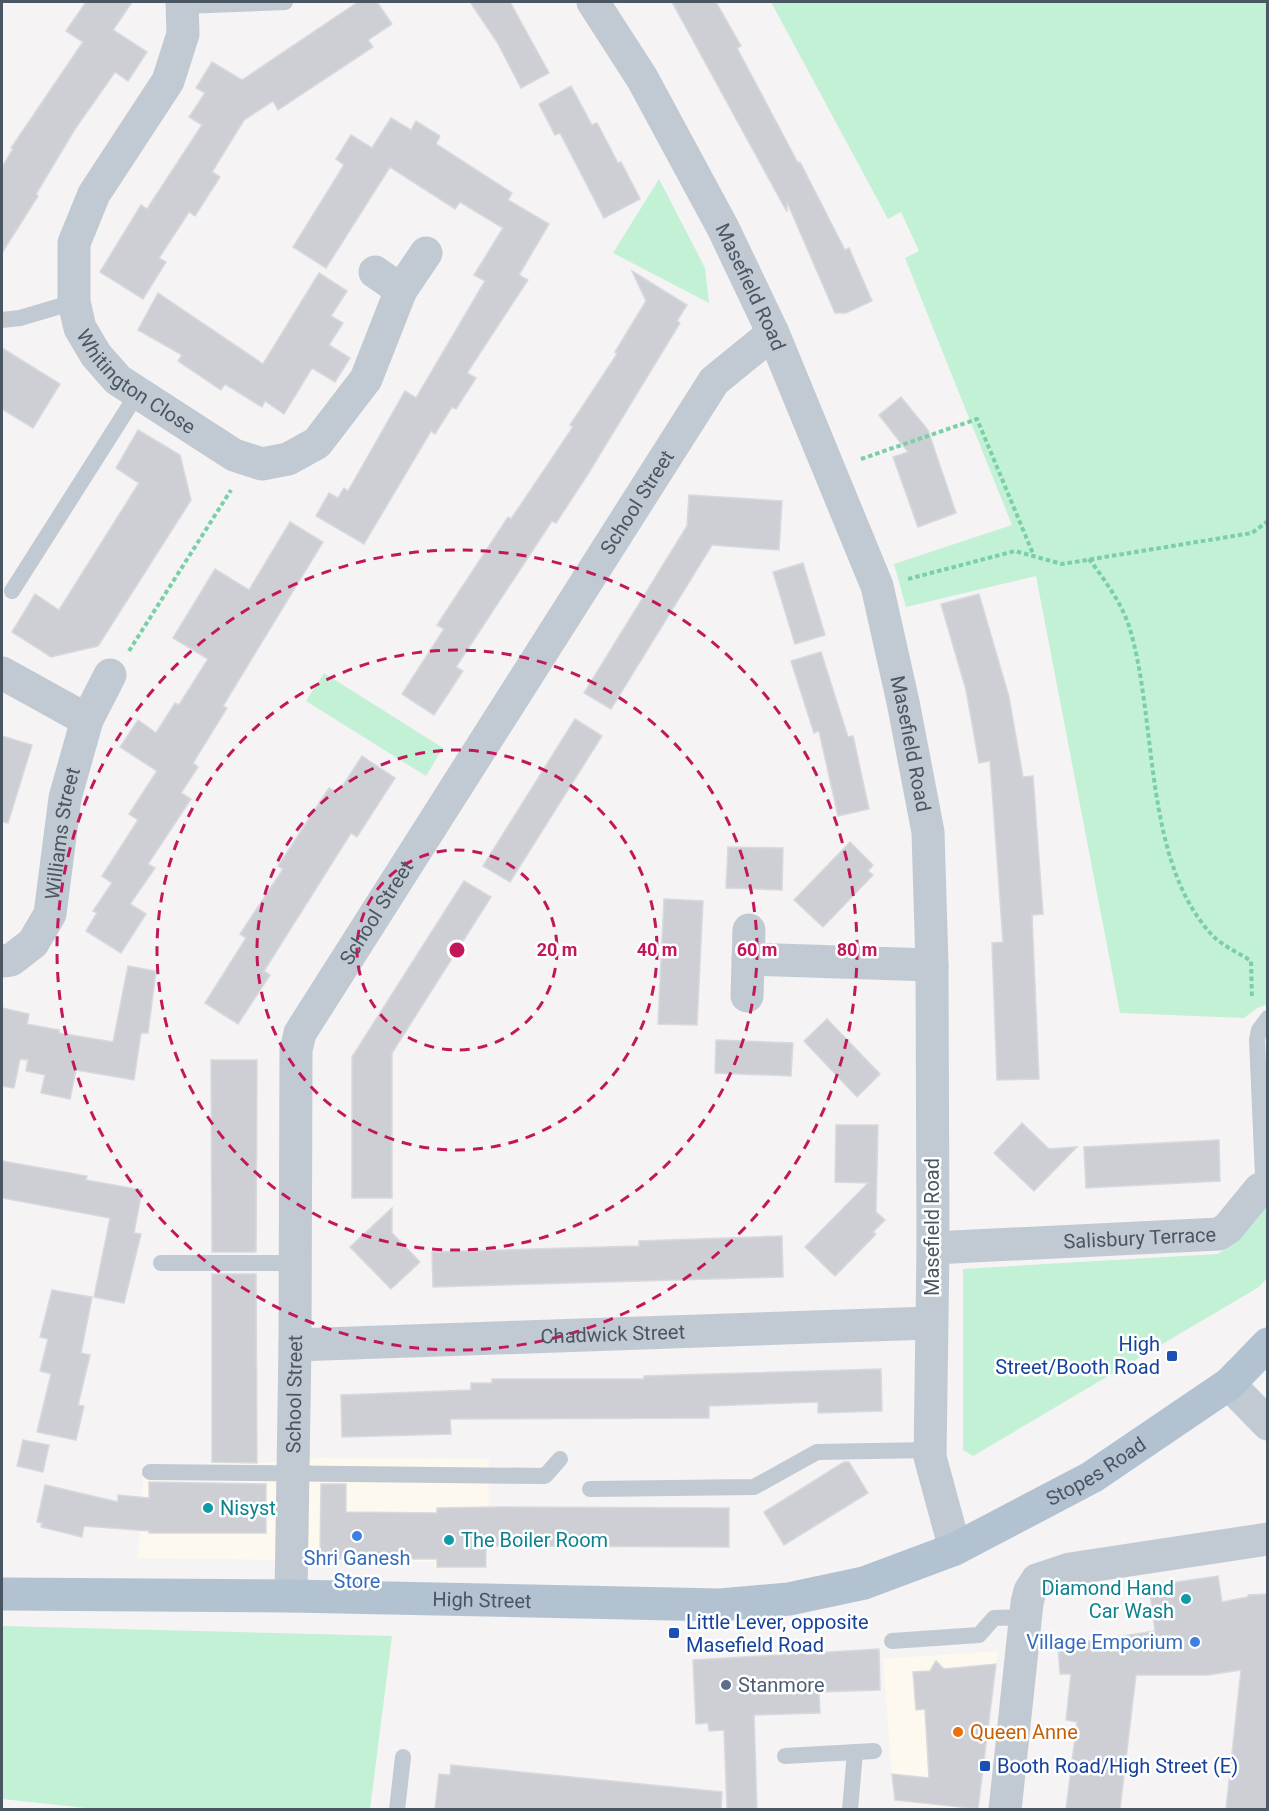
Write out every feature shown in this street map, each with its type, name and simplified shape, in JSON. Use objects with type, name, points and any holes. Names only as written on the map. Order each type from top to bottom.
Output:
[{"type":"main road","name":"Stopes Road","points":[[956,1549],[1092,1477],[1229,1384],[1268,1344]]},
{"type":"main road","name":"High Street","points":[[2,1594],[291,1596],[720,1605],[789,1599],[864,1582],[956,1549]]},
{"type":"street","name":"Masefield Road","points":[[593,2],[647,88],[723,228],[773,333],[877,586],[903,702],[928,831],[932,965],[933,1248],[930,1450],[956,1549]]},
{"type":"street","name":"Whitington Close","points":[[182,4],[183,34],[168,81],[94,194],[81,220],[74,243],[74,302],[81,328],[96,355],[118,380],[136,394],[234,455],[262,464],[288,459],[317,443],[366,379],[401,290],[426,253]]},
{"type":"street","points":[[375,272],[401,290]]},
{"type":"street","name":"School Street","points":[[291,1596],[296,1263],[296,1050],[300,1033],[714,381],[773,333]]},
{"type":"street","points":[[2,673],[87,720]]},
{"type":"street","name":"Williams Street","points":[[2,962],[12,960],[33,943],[50,914],[64,798],[87,720],[110,675]]},
{"type":"street","points":[[747,996],[749,945],[932,965]]},
{"type":"street","name":"Salisbury Terrace","points":[[933,1248],[1218,1234],[1228,1228],[1260,1189]]},
{"type":"street","name":"Chadwick Street","points":[[295,1345],[931,1323]]},
{"type":"street","points":[[1229,1384],[1268,1424]]},
{"type":"street","points":[[1005,1809],[1025,1617],[1030,1592],[1037,1580],[1049,1574],[1070,1569],[1268,1539]]},
{"type":"lane","points":[[182,4],[285,2]]},
{"type":"lane","points":[[2,320],[20,318],[74,302]]},
{"type":"lane","points":[[12,591],[136,394]]},
{"type":"lane","name":"Salisbury Terrace","points":[[1260,1189],[1263,1176],[1257,1040],[1265,1020]]},
{"type":"lane","points":[[161,1263],[296,1263]]},
{"type":"lane","points":[[590,1490],[754,1487],[816,1452],[930,1450]]},
{"type":"lane","points":[[150,1472],[545,1476],[560,1459]]},
{"type":"lane","points":[[892,1641],[979,1635],[994,1618],[1025,1617]]},
{"type":"lane","points":[[785,1756],[874,1751]]},
{"type":"lane","points":[[850,1809],[855,1752]]},
{"type":"lane","points":[[397,1809],[403,1757]]},
{"type":"path","points":[[829,469],[977,419],[1034,556]]},
{"type":"path","points":[[110,675],[130,650],[250,460]]},
{"type":"path","points":[[877,586],[1014,551],[1062,564],[1252,533],[1268,521]]},
{"type":"path","points":[[1089,559],[1107,583],[1128,624],[1171,859],[1189,904],[1214,937],[1251,961],[1250,996],[1265,1020]]},
{"type":"shaded area","points":[[317,1458],[489,1459],[488,1567],[434,1567],[434,1562],[138,1558],[144,1464],[263,1463]]},
{"type":"shaded area","points":[[998,1651],[979,1809],[955,1809],[894,1801],[883,1659]]},
{"type":"green space","points":[[771,2],[1267,2],[1268,1004],[1257,1008],[1244,1018],[1120,1013],[1036,576],[906,607],[894,564],[1012,525],[905,258],[919,251],[901,212],[888,219]]},
{"type":"green space","points":[[659,179],[705,268],[709,303],[613,253]]},
{"type":"green space","points":[[324,673],[443,748],[426,776],[306,701]]},
{"type":"green space","points":[[1267,1203],[1267,1278],[1259,1287],[973,1456],[963,1450],[963,1269],[1217,1254],[1233,1245]]},
{"type":"green space","points":[[2,1626],[392,1636],[370,1809],[105,1810],[2,1799]]},
{"type":"building","points":[[86,2],[132,2],[113,30],[147,52],[128,81],[115,72],[75,129],[36,194],[38,196],[2,253],[2,167],[13,149],[11,148],[83,42],[66,31]]},
{"type":"building","points":[[358,2],[377,2],[392,24],[368,40],[373,47],[278,110],[273,101],[244,120],[212,172],[220,177],[195,216],[189,212],[159,258],[166,262],[143,299],[100,272],[141,205],[147,209],[202,125],[189,117],[205,93],[196,88],[212,62],[242,80]]},
{"type":"building","points":[[470,2],[510,2],[549,73],[521,88],[497,42]]},
{"type":"building","points":[[672,2],[716,2],[741,46],[737,48],[798,163],[800,162],[845,250],[849,248],[872,301],[846,313],[835,313],[787,202],[787,212]]},
{"type":"building","points":[[571,86],[592,125],[597,123],[618,163],[621,162],[640,199],[604,218],[560,133],[555,135],[539,104]]},
{"type":"building","points":[[391,118],[411,130],[416,121],[440,136],[436,144],[512,193],[508,200],[549,224],[519,275],[528,280],[467,373],[476,378],[456,409],[452,407],[435,434],[431,431],[364,544],[316,516],[329,493],[338,498],[344,488],[348,491],[405,391],[416,398],[485,281],[474,275],[503,228],[460,202],[455,209],[390,167],[326,268],[293,247],[344,165],[336,159],[351,135],[372,148]]},
{"type":"building","points":[[632,271],[687,305],[677,321],[680,323],[588,474],[556,523],[552,521],[456,667],[463,671],[434,715],[402,694],[444,629],[437,625],[508,517],[511,519],[573,427],[570,425],[617,354],[615,352],[646,301]]},
{"type":"building","points":[[319,273],[347,291],[331,316],[343,323],[329,345],[350,358],[335,382],[312,368],[284,414],[265,401],[262,407],[225,384],[221,390],[178,361],[182,355],[138,330],[158,293],[263,364]]},
{"type":"building","points":[[2,348],[60,384],[33,428],[2,409]]},
{"type":"building","points":[[901,397],[928,430],[956,513],[918,527],[893,457],[908,452],[879,415]]},
{"type":"building","points":[[138,430],[180,455],[191,500],[98,646],[51,657],[12,632],[35,594],[59,610],[139,483],[116,468]]},
{"type":"building","points":[[689,495],[782,501],[779,550],[712,545],[611,709],[584,693],[687,526]]},
{"type":"building","points":[[290,522],[323,542],[223,706],[227,708],[193,763],[198,767],[181,793],[191,799],[148,864],[155,868],[130,904],[146,914],[121,953],[86,931],[97,913],[93,911],[112,883],[102,876],[138,820],[129,814],[157,771],[120,747],[138,720],[156,733],[175,703],[179,705],[208,659],[173,638],[215,569],[249,590]]},
{"type":"building","points":[[803,563],[825,635],[795,644],[773,572]]},
{"type":"building","points":[[979,594],[1009,697],[1023,777],[1033,776],[1043,914],[1032,915],[1039,1079],[997,1080],[992,943],[1003,942],[990,761],[979,763],[966,690],[941,604]]},
{"type":"building","points":[[821,652],[848,737],[853,736],[869,809],[838,816],[819,731],[814,733],[791,661]]},
{"type":"building","points":[[575,719],[602,736],[510,882],[483,866]]},
{"type":"building","points":[[2,736],[32,745],[8,823],[2,822]]},
{"type":"building","points":[[362,756],[395,778],[357,837],[351,833],[264,971],[270,975],[238,1024],[205,1003],[246,938],[240,934],[283,869],[278,866],[329,788],[338,793]]},
{"type":"building","points":[[850,842],[873,865],[868,871],[873,875],[823,927],[794,900]]},
{"type":"building","points":[[728,847],[783,848],[782,890],[726,888]]},
{"type":"building","points":[[464,881],[491,897],[392,1053],[392,1198],[352,1198],[352,1057]]},
{"type":"building","points":[[664,899],[703,901],[697,1025],[658,1024]]},
{"type":"building","points":[[128,966],[156,971],[148,1033],[141,1033],[134,1080],[76,1070],[70,1099],[41,1093],[45,1075],[26,1071],[28,1060],[20,1059],[14,1088],[2,1086],[2,1008],[29,1014],[27,1024],[59,1030],[59,1033],[113,1042]]},
{"type":"building","points":[[827,1019],[880,1074],[857,1097],[804,1041]]},
{"type":"building","points":[[716,1040],[793,1043],[791,1076],[715,1073]]},
{"type":"building","points":[[211,1060],[257,1060],[256,1252],[212,1252]]},
{"type":"building","points":[[1022,1123],[1049,1149],[1077,1147],[1034,1191],[994,1153]]},
{"type":"building","points":[[836,1125],[878,1125],[876,1212],[885,1220],[873,1232],[876,1234],[835,1276],[805,1247],[868,1183],[835,1182]]},
{"type":"building","points":[[1219,1140],[1220,1181],[1086,1188],[1084,1147]]},
{"type":"building","points":[[2,1161],[87,1176],[86,1180],[142,1190],[134,1233],[141,1234],[124,1303],[94,1297],[110,1218],[2,1198]]},
{"type":"building","points":[[392,1208],[392,1233],[420,1262],[391,1289],[350,1247]]},
{"type":"building","points":[[782,1236],[783,1277],[433,1287],[432,1252],[639,1246],[639,1241]]},
{"type":"building","points":[[212,1274],[256,1274],[257,1463],[212,1462]]},
{"type":"building","points":[[52,1290],[92,1297],[81,1353],[90,1355],[78,1405],[84,1406],[76,1440],[37,1432],[51,1374],[40,1371],[48,1339],[40,1337]]},
{"type":"building","points":[[881,1369],[882,1411],[818,1413],[818,1402],[709,1406],[709,1418],[450,1419],[451,1434],[342,1437],[341,1395],[471,1390],[471,1383],[492,1383],[492,1379],[644,1379],[644,1376]]},
{"type":"building","points":[[23,1440],[49,1445],[43,1472],[17,1466]]},
{"type":"building","points":[[844,1462],[849,1462],[868,1493],[784,1545],[764,1512]]},
{"type":"building","name":"Nisyst","points":[[149,1482],[266,1484],[266,1533],[149,1533],[149,1531],[84,1526],[82,1537],[41,1527],[42,1523],[37,1522],[45,1485],[118,1502],[118,1495],[149,1498]]},
{"type":"building","points":[[321,1484],[346,1484],[346,1512],[437,1513],[437,1508],[498,1507],[729,1508],[729,1547],[486,1546],[486,1567],[437,1567],[437,1559],[320,1559]]},
{"type":"building","points":[[1218,1576],[1222,1602],[1248,1597],[1248,1595],[1268,1594],[1268,1809],[1226,1809],[1241,1670],[1208,1675],[1136,1675],[1120,1809],[1066,1809],[1077,1722],[1066,1720],[1071,1674],[1060,1674],[1058,1646],[1155,1631],[1149,1586]]},
{"type":"building","points":[[879,1649],[880,1690],[819,1692],[820,1713],[754,1715],[757,1809],[727,1809],[724,1730],[709,1731],[708,1723],[696,1724],[693,1660]]},
{"type":"building","name":"Queen Anne","points":[[936,1661],[944,1669],[996,1664],[978,1809],[895,1800],[892,1774],[929,1778],[925,1709],[916,1710],[913,1672],[930,1671]]},
{"type":"building","points":[[451,1765],[722,1792],[721,1809],[435,1809],[439,1774],[450,1775]]},
{"type":"place","name":"High Street/Booth Road","points":[[1172,1356]]},
{"type":"place","name":"Nisyst","points":[[208,1508]]},
{"type":"place","name":"Shri Ganesh Store","points":[[357,1536]]},
{"type":"place","name":"The Boiler Room","points":[[449,1540]]},
{"type":"place","name":"Diamond Hand Car Wash","points":[[1186,1599]]},
{"type":"place","name":"Little Lever, opposite Masefield Road","points":[[674,1633]]},
{"type":"place","name":"Village Emporium","points":[[1195,1642]]},
{"type":"place","name":"Stanmore","points":[[726,1685]]},
{"type":"place","name":"Queen Anne","points":[[958,1732]]},
{"type":"place","name":"Booth Road/High Street (E)","points":[[985,1766]]}]
